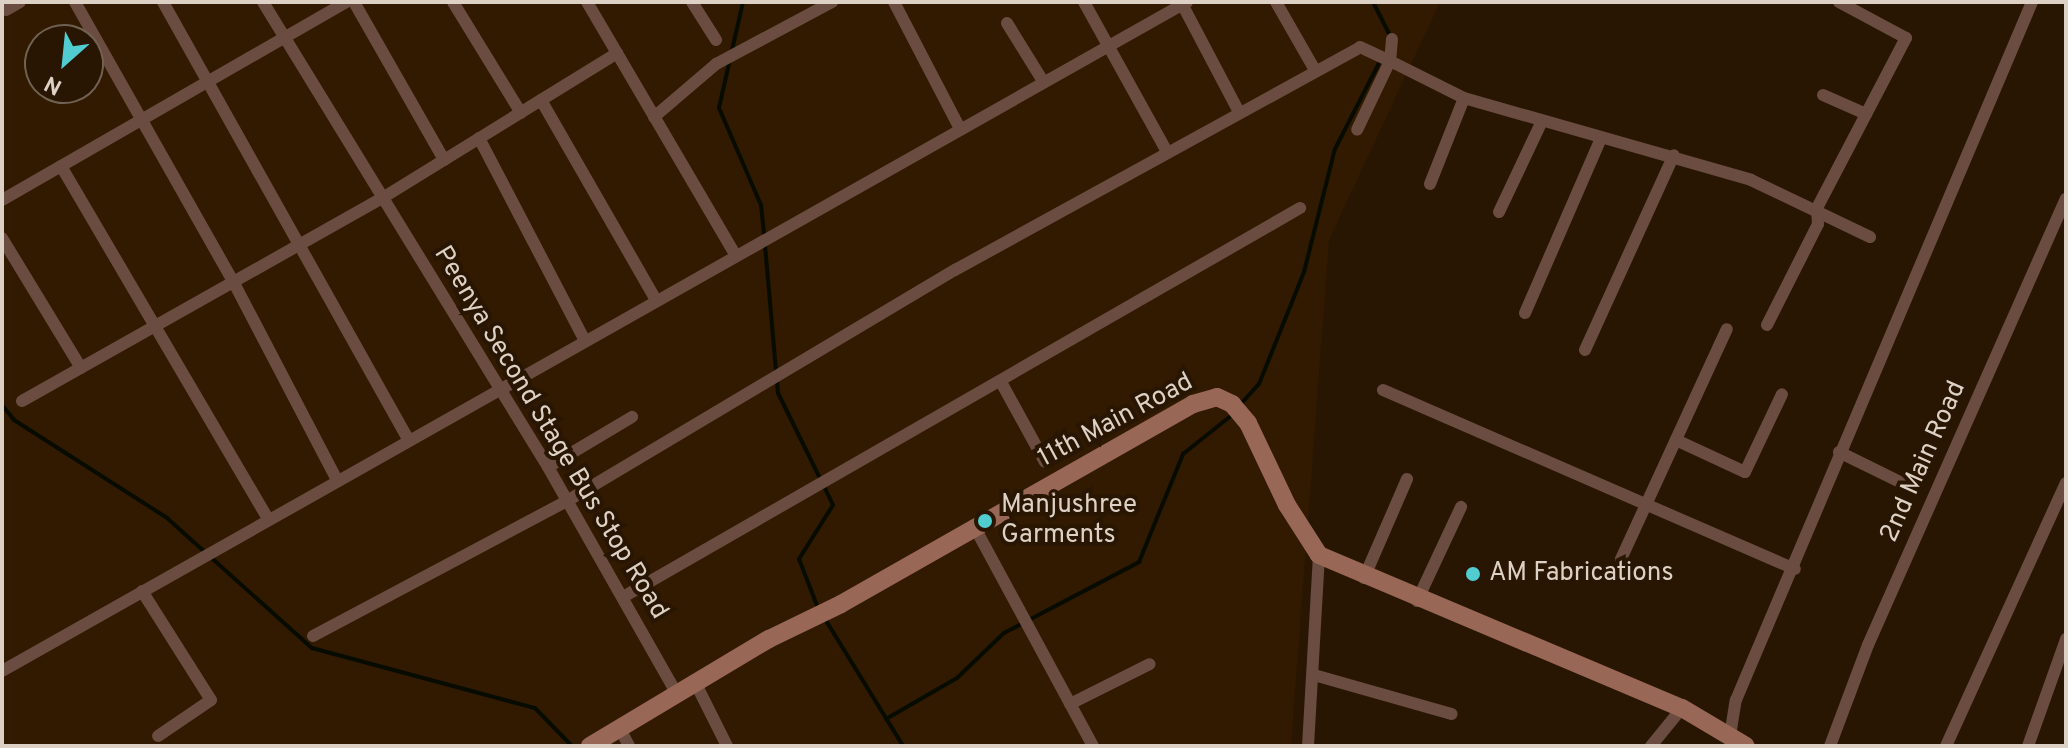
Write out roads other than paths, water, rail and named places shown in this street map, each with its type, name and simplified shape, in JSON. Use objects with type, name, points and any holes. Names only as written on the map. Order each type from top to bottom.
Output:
[{"type":"street","points":[[6,10],[20,2]]},
{"type":"street","points":[[75,2],[234,283],[337,480]]},
{"type":"street","points":[[163,2],[408,439]]},
{"type":"street","name":"Peenya Second Stage Bus Stop Road","points":[[263,2],[548,467],[676,692]]},
{"type":"street","points":[[2,200],[346,2]]},
{"type":"street","points":[[354,2],[444,160]]},
{"type":"street","points":[[453,2],[521,113]]},
{"type":"street","points":[[587,2],[734,253]]},
{"type":"street","points":[[692,2],[716,40]]},
{"type":"street","points":[[654,117],[716,64],[832,2]]},
{"type":"street","points":[[894,2],[959,127]]},
{"type":"street","points":[[1084,2],[1167,152]]},
{"type":"street","points":[[1276,2],[1315,70]]},
{"type":"street","points":[[1767,325],[1818,224],[1817,208],[1906,38],[1839,2]]},
{"type":"street","points":[[1738,741],[1736,700],[1795,569],[1839,452],[2032,2]]},
{"type":"street","points":[[2,671],[734,253],[1183,3],[1239,112]]},
{"type":"street","points":[[1007,23],[1043,81]]},
{"type":"street","points":[[1357,130],[1390,61],[1392,39]]},
{"type":"street","points":[[313,636],[567,501],[790,368],[1167,152],[1360,47],[1464,98],[1541,123],[1674,155],[1817,208],[1870,237]]},
{"type":"street","points":[[22,401],[384,197],[617,53]]},
{"type":"street","points":[[1823,95],[1866,114]]},
{"type":"street","points":[[1430,184],[1464,98]]},
{"type":"street","points":[[541,100],[655,298]]},
{"type":"street","points":[[1499,212],[1541,123]]},
{"type":"street","points":[[479,138],[584,339]]},
{"type":"street","points":[[1525,313],[1601,138]]},
{"type":"street","points":[[1585,350],[1674,155]]},
{"type":"street","points":[[61,166],[268,519]]},
{"type":"street","name":"2nd Main Road","points":[[1830,746],[1874,630],[2066,199]]},
{"type":"street","points":[[623,597],[832,480],[1300,208]]},
{"type":"street","points":[[2,238],[81,368]]},
{"type":"street","points":[[1621,559],[1727,329]]},
{"type":"street","points":[[1001,382],[1045,462]]},
{"type":"street","points":[[1383,390],[1795,569]]},
{"type":"street","points":[[1676,440],[1745,472],[1782,394]]},
{"type":"street","name":"11th Main Road","points":[[590,746],[676,692],[821,614],[1193,404],[1217,397],[1237,410],[1319,555]]},
{"type":"street","points":[[548,467],[632,417]]},
{"type":"street","points":[[1839,452],[1902,483]]},
{"type":"street","points":[[1364,578],[1407,479]]},
{"type":"street","points":[[1946,746],[2066,483]]},
{"type":"street","points":[[1417,601],[1461,507]]},
{"type":"street","points":[[974,526],[1093,746]]},
{"type":"street","points":[[1308,746],[1319,555],[1417,601],[1682,708],[1738,741]]},
{"type":"street","points":[[142,591],[211,700],[158,736]]},
{"type":"street","points":[[2028,746],[2066,639]]},
{"type":"street","points":[[1070,704],[1150,664]]},
{"type":"street","points":[[1314,675],[1452,714]]},
{"type":"street","points":[[695,682],[727,746]]},
{"type":"street","points":[[1651,746],[1682,708]]},
{"type":"street","points":[[619,727],[629,746]]},
{"type":"waterway","points":[[732,50],[743,2]]},
{"type":"waterway","points":[[1373,2],[1390,35]]},
{"type":"waterway","points":[[730,59],[719,108],[761,205],[764,236]]},
{"type":"waterway","points":[[1240,405],[1259,384],[1304,272],[1335,149],[1380,61]]},
{"type":"waterway","points":[[765,245],[776,371]]},
{"type":"waterway","points":[[777,380],[778,393],[833,505],[799,559],[818,608]]},
{"type":"waterway","points":[[2,405],[14,420],[167,518],[312,648],[535,708],[572,746]]},
{"type":"waterway","points":[[886,719],[957,678],[1004,633],[1139,562],[1183,454],[1232,415]]},
{"type":"waterway","points":[[825,619],[903,746]]},
{"type":"place","name":"Manjushree Garments","points":[[985,521]]},
{"type":"place","name":"AM Fabrications","points":[[1473,574]]}]
